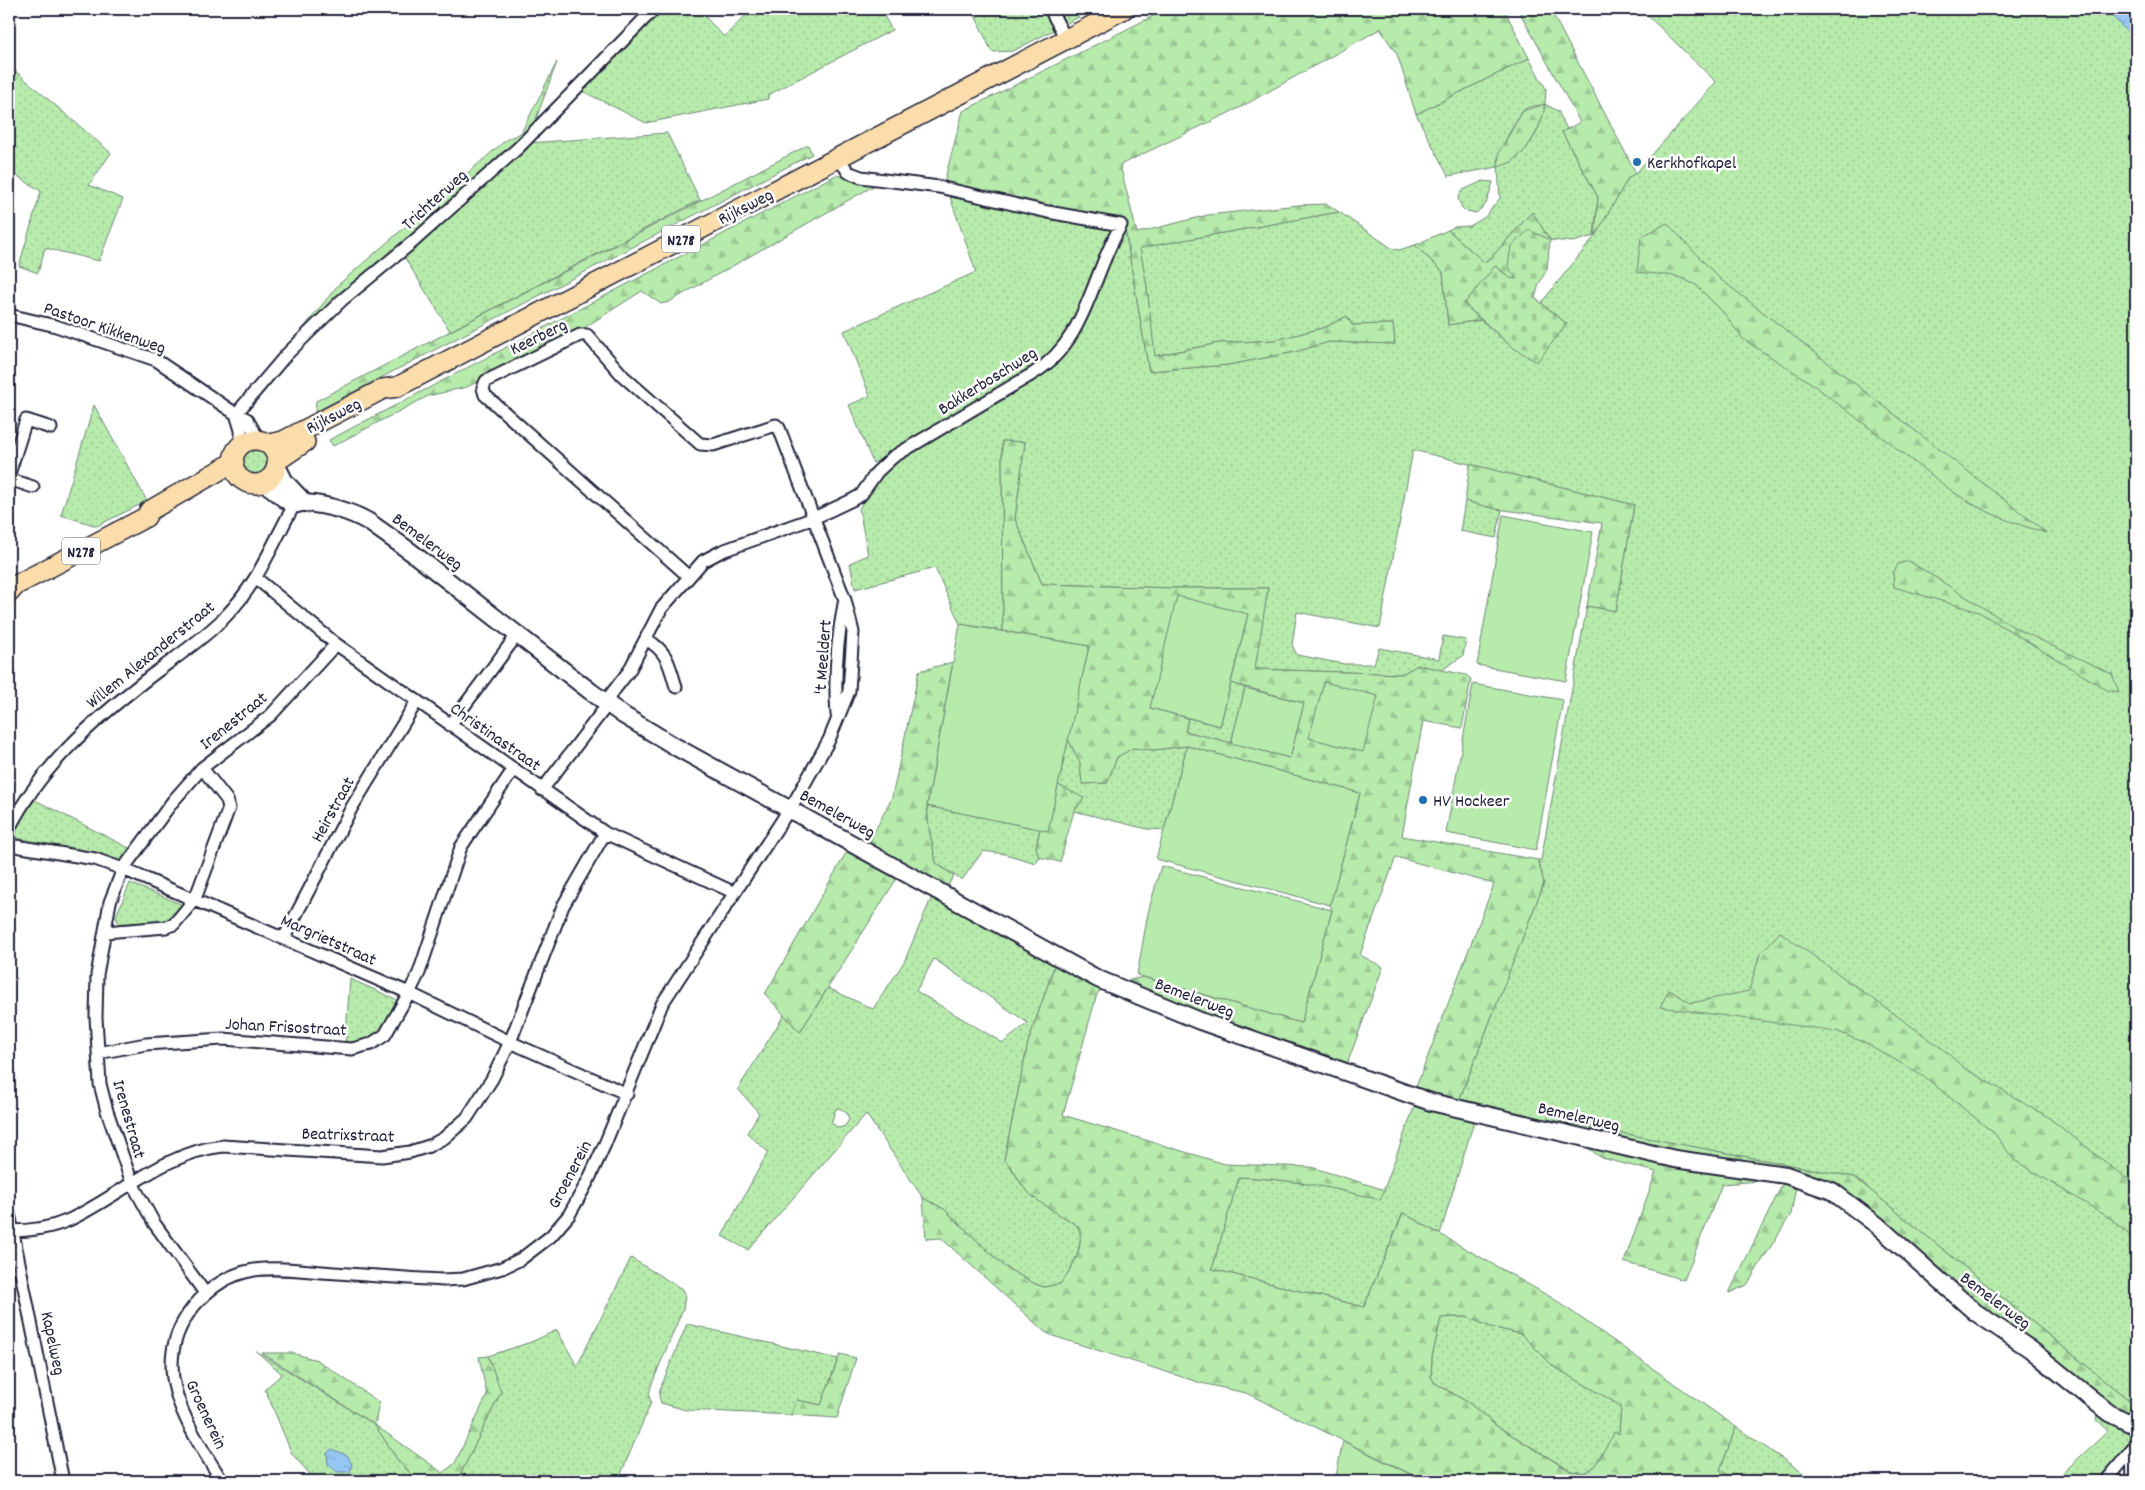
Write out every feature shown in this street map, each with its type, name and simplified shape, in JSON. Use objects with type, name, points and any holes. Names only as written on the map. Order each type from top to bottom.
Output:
[{"type":"main road","name":"Rijksweg","points":[[11,588],[146,517],[149,511],[259,453],[383,389],[397,387],[1124,9]]},
{"type":"main road","points":[[242,479],[236,472],[259,453]]},
{"type":"main road","name":"N278","points":[[242,479],[253,484],[262,483],[272,477],[259,453]]},
{"type":"main road","name":"Rijksweg","points":[[146,517],[152,518],[228,482],[242,479]]},
{"type":"street","name":"Trichterweg","points":[[236,414],[286,355],[342,300],[414,241],[518,148],[654,9]]},
{"type":"street","points":[[1050,9],[1066,40]]},
{"type":"street","name":"Bakkerboschweg","points":[[606,703],[629,670],[661,609],[688,576],[712,555],[814,518],[861,495],[877,472],[893,457],[1042,368],[1056,357],[1078,325],[1106,256],[1121,226],[1048,212],[939,187],[861,178],[848,172],[839,158]]},
{"type":"street","name":"Pastoor Kikkenweg","points":[[9,315],[56,326],[156,360],[236,414],[246,418],[259,453]]},
{"type":"street","name":"Keerberg","points":[[688,576],[485,395],[483,388],[486,381],[580,335],[587,335],[623,376],[700,444],[713,445],[776,425],[779,428],[814,518]]},
{"type":"street","points":[[236,414],[241,430],[299,501]]},
{"type":"street","points":[[9,474],[13,443],[26,420],[51,428]]},
{"type":"street","points":[[9,479],[33,487]]},
{"type":"street","name":"Bemelerweg","points":[[262,483],[273,487],[288,502],[299,501],[345,511],[369,522],[606,703],[664,740],[1098,979],[1200,1021],[1431,1102],[1650,1153],[1786,1175],[1823,1187],[1839,1196],[1877,1224],[1974,1312],[2036,1354],[2109,1413],[2136,1426]]},
{"type":"street","name":"Willem Alexanderstraat","points":[[9,829],[45,775],[73,742],[108,709],[204,636],[225,617],[257,578],[299,501]]},
{"type":"street","name":"'t Meeldert","points":[[790,809],[829,740],[837,717],[835,690],[839,630],[845,600],[814,518]]},
{"type":"street","name":"Christinastraat","points":[[257,578],[336,644],[605,833],[734,892]]},
{"type":"street","points":[[450,725],[518,635]]},
{"type":"street","points":[[646,639],[655,644],[666,656],[676,687]]},
{"type":"street","name":"Irenestraat","points":[[205,1293],[154,1223],[132,1183],[107,1112],[100,1084],[96,1018],[97,975],[110,902],[123,869],[173,801],[202,768],[271,715],[336,644]]},
{"type":"street","name":"Heirstraat","points":[[284,938],[352,807],[417,701]]},
{"type":"street","points":[[542,790],[606,703]]},
{"type":"street","points":[[104,932],[166,927],[174,924],[195,900],[229,808],[227,800],[202,768]]},
{"type":"street","name":"Johan Frisostraat","points":[[98,1053],[146,1044],[223,1039],[352,1048],[371,1044],[385,1035],[419,973],[461,847],[513,770]]},
{"type":"street","name":"Groenerein","points":[[222,1481],[180,1404],[172,1382],[171,1355],[177,1331],[205,1293],[224,1279],[255,1270],[282,1269],[443,1280],[463,1278],[502,1268],[538,1247],[551,1236],[569,1215],[588,1181],[626,1094],[662,1004],[790,809]]},
{"type":"street","name":"Beatrixstraat","points":[[10,1232],[52,1226],[68,1221],[170,1161],[208,1148],[223,1146],[382,1156],[410,1152],[429,1146],[444,1138],[467,1118],[492,1079],[510,1042],[563,906],[605,833]]},
{"type":"street","name":"Margrietstraat","points":[[9,845],[95,859],[123,869],[409,993],[510,1042],[626,1094]]},
{"type":"street","name":"Kapelweg","points":[[9,1213],[10,1232],[58,1449],[63,1481]]},
{"type":"street","points":[[2110,1477],[2134,1448]]},
{"type":"street","points":[[2133,1481],[2134,1448]]},
{"type":"green space","points":[[676,9],[698,9],[724,37],[752,9],[880,9],[892,30],[768,95],[768,99],[646,123],[580,90],[649,21]]},
{"type":"green space","points":[[972,9],[1075,9],[1079,17],[1013,51],[992,52]]},
{"type":"green space","points":[[1167,9],[1504,9],[1529,58],[1416,114],[1397,54],[1380,29],[1241,107],[1120,165],[1137,233],[1208,215],[1298,205],[1327,204],[1339,212],[1140,248],[1147,287],[1155,356],[1219,343],[1276,340],[1326,327],[1347,316],[1352,325],[1393,324],[1395,344],[1329,342],[1295,352],[1228,365],[1149,371],[1125,229],[950,197],[945,178],[963,111]]},
{"type":"green space","points":[[1518,9],[1550,9],[1636,173],[1629,177],[1595,236],[1598,197],[1562,132],[1580,122]]},
{"type":"green space","points":[[1641,9],[2136,9],[2136,1406],[1854,1177],[1458,1103],[1544,883],[1538,860],[1541,860],[1587,606],[1616,611],[1634,505],[1413,450],[1380,628],[1297,612],[1292,645],[1297,655],[1344,664],[1374,664],[1379,648],[1439,659],[1443,636],[1466,640],[1463,656],[1442,670],[1418,665],[1402,674],[1254,669],[1268,588],[1174,588],[1042,584],[1015,519],[1025,442],[1002,441],[1003,631],[960,624],[935,568],[855,589],[850,563],[868,555],[859,509],[887,456],[873,463],[849,405],[870,396],[844,331],[976,272],[950,197],[1125,229],[1149,371],[1228,365],[1295,352],[1329,342],[1395,344],[1393,324],[1352,325],[1347,316],[1326,327],[1276,340],[1219,343],[1154,356],[1147,287],[1139,248],[1339,212],[1393,249],[1399,250],[1415,245],[1443,272],[1448,325],[1481,320],[1512,347],[1567,324],[1541,303],[1595,236],[1629,177],[1636,173],[1716,82]]},
{"type":"green space","points":[[1529,58],[1546,89],[1545,104],[1558,111],[1567,129],[1562,132],[1598,197],[1594,236],[1573,242],[1550,240],[1532,212],[1491,258],[1484,262],[1448,230],[1454,227],[1470,226],[1485,217],[1500,198],[1498,167],[1448,176],[1416,114]],"holes":[[[1545,105],[1538,129],[1528,146],[1517,154],[1498,162],[1509,134],[1522,112],[1530,107]]]},
{"type":"green space","points":[[557,62],[533,127],[458,195],[343,292],[297,336],[338,285],[507,139],[521,133]]},
{"type":"green space","points":[[13,69],[111,153],[89,185],[123,199],[99,261],[45,248],[38,273],[19,266],[41,191],[9,171],[9,79]]},
{"type":"green space","points":[[1545,104],[1538,128],[1530,143],[1513,161],[1498,167],[1499,152],[1523,111]]},
{"type":"green space","points":[[667,133],[700,200],[450,331],[403,255],[528,143]]},
{"type":"green space","points":[[808,145],[812,154],[315,412],[316,401]]},
{"type":"green space","points":[[836,175],[877,184],[669,302],[661,304],[642,291],[579,331],[467,387],[428,396],[333,446],[329,440]]},
{"type":"green space","points":[[1483,181],[1493,182],[1486,204],[1476,213],[1463,210],[1458,199],[1461,191]]},
{"type":"green space","points":[[1532,212],[1550,240],[1529,231],[1516,280],[1510,278],[1496,266],[1464,304],[1481,320],[1448,325],[1443,272],[1415,245],[1448,230],[1484,262],[1491,258]]},
{"type":"green space","points":[[1667,223],[1719,278],[2047,533],[1998,516],[1952,491],[1811,383],[1743,339],[1723,312],[1696,285],[1676,276],[1637,272],[1641,237]]},
{"type":"green space","points":[[1529,230],[1550,240],[1547,269],[1539,284],[1535,298],[1567,324],[1537,362],[1512,347],[1464,304],[1495,266],[1510,278],[1516,279],[1508,266],[1511,246]]},
{"type":"green space","points":[[94,405],[147,501],[97,526],[61,515]]},
{"type":"green space","points":[[1002,441],[1025,442],[1015,519],[1042,584],[1174,588],[1268,588],[1255,669],[1402,674],[1418,665],[1466,675],[1471,679],[1462,728],[1423,721],[1402,836],[1538,860],[1544,883],[1458,1103],[1413,1095],[1494,884],[1396,857],[1360,955],[1383,967],[1342,1078],[1104,987],[1097,994],[1063,1115],[1225,1164],[1311,1167],[1385,1190],[1380,1200],[1310,1184],[1239,1177],[1212,1269],[1364,1307],[1403,1213],[1554,1299],[1736,1427],[1720,1470],[1736,1481],[1556,1481],[1548,1475],[1546,1481],[1425,1481],[1246,1393],[1201,1383],[1053,1336],[1045,1332],[941,1238],[926,1239],[923,1198],[944,1209],[1005,1267],[1044,1287],[1060,1284],[1073,1264],[1079,1249],[1080,1233],[1078,1226],[1043,1204],[1025,1189],[1011,1167],[1004,1160],[1028,1043],[1056,961],[1104,986],[1143,977],[1301,1023],[1332,910],[1330,905],[1360,793],[1187,746],[1154,750],[1133,748],[1117,757],[1107,783],[1082,784],[1080,763],[1068,739],[1089,646],[1003,631]],"holes":[[[1248,614],[1231,683],[1304,703],[1290,758],[1185,731],[1188,718],[1150,708]],[[1467,1317],[1491,1327],[1521,1334],[1553,1366],[1621,1406],[1619,1434],[1615,1432],[1594,1467],[1585,1473],[1570,1471],[1495,1425],[1469,1403],[1435,1383],[1431,1377],[1432,1357],[1441,1318]]]},
{"type":"green space","points":[[256,449],[266,452],[269,462],[266,472],[256,475],[246,472],[243,462],[246,452]]},
{"type":"green space","points":[[1470,464],[1634,505],[1616,611],[1587,606],[1602,523],[1496,509],[1465,501]]},
{"type":"green space","points":[[1465,501],[1502,509],[1496,538],[1460,531]]},
{"type":"green space","points":[[1503,515],[1593,532],[1566,681],[1477,665]]},
{"type":"green space","points":[[1909,561],[2017,629],[2112,674],[2119,692],[2107,690],[1979,612],[1894,587],[1893,574],[1898,564]]},
{"type":"green space","points":[[1177,596],[1248,614],[1220,726],[1150,708]]},
{"type":"green space","points":[[960,624],[1089,646],[1048,831],[927,806]]},
{"type":"green space","points":[[953,662],[927,806],[929,829],[936,863],[954,876],[947,887],[869,843],[892,797],[919,671]]},
{"type":"green space","points":[[1324,682],[1378,696],[1363,752],[1309,738]]},
{"type":"green space","points":[[1231,683],[1245,688],[1231,743],[1185,731],[1188,718],[1220,726]]},
{"type":"green space","points":[[1473,684],[1563,700],[1536,850],[1446,833]]},
{"type":"green space","points":[[1245,688],[1304,703],[1290,758],[1231,743]]},
{"type":"green space","points":[[1068,739],[1080,763],[1082,784],[1107,783],[1117,757],[1133,748],[1154,750],[1187,746],[1164,830],[1147,829],[1074,811],[1083,798],[1058,785]]},
{"type":"green space","points":[[1187,746],[1360,793],[1330,905],[1156,859]]},
{"type":"green space","points":[[1058,785],[1084,798],[1074,811],[1060,862],[1039,857],[1036,847],[1040,829],[1048,830]]},
{"type":"green space","points":[[35,800],[131,849],[122,860],[116,861],[76,850],[17,838],[16,827],[18,822]]},
{"type":"green space","points":[[927,806],[1040,829],[1036,847],[1039,857],[1036,863],[1005,854],[983,851],[962,880],[936,863],[929,829]]},
{"type":"green space","points":[[849,848],[899,875],[800,1032],[765,994]]},
{"type":"green space","points":[[1161,866],[1332,910],[1301,1023],[1137,975],[1148,913]]},
{"type":"green space","points":[[130,883],[183,905],[171,924],[119,926],[116,916]]},
{"type":"green space","points":[[933,894],[1056,961],[1028,1043],[1004,1160],[1011,1167],[1025,1189],[1050,1208],[1078,1225],[1081,1233],[1077,1256],[1060,1284],[1044,1287],[1005,1267],[944,1209],[923,1198],[866,1114],[748,1250],[722,1236],[768,1152],[747,1133],[759,1113],[738,1089],[784,1015],[800,1032],[828,988],[873,1009],[904,962]],"holes":[[[934,959],[1028,1023],[1003,1043],[916,991]],[[839,1108],[847,1113],[849,1120],[845,1126],[839,1128],[831,1123],[836,1109]]]},
{"type":"green space","points":[[1780,932],[1943,1049],[1964,1068],[2048,1117],[2136,1186],[2136,1241],[2110,1218],[2014,1160],[1995,1134],[1926,1078],[1868,1044],[1836,1031],[1660,1007],[1669,990],[1691,1003],[1749,991],[1760,954]]},
{"type":"green space","points":[[350,979],[398,1000],[384,1031],[374,1040],[345,1046]]},
{"type":"green space","points":[[1416,1102],[1475,1118],[1440,1234],[1403,1213],[1364,1307],[1212,1269],[1238,1177],[1275,1179],[1310,1184],[1380,1200]]},
{"type":"green space","points":[[1547,1119],[1854,1177],[2136,1406],[2136,1421],[2098,1410],[1851,1206],[1797,1181],[1791,1214],[1747,1285],[1729,1293],[1785,1179],[1722,1184],[1684,1280],[1624,1262],[1656,1172],[1602,1158]]},
{"type":"green space","points":[[631,1258],[682,1289],[685,1296],[683,1309],[651,1386],[649,1395],[651,1403],[618,1481],[457,1481],[501,1392],[488,1356],[531,1342],[557,1330],[577,1366]]},
{"type":"green space","points":[[1467,1317],[1491,1327],[1521,1334],[1553,1366],[1621,1406],[1619,1435],[1615,1433],[1594,1467],[1585,1473],[1571,1471],[1495,1425],[1469,1403],[1435,1383],[1431,1377],[1432,1357],[1441,1318]]},
{"type":"green space","points":[[687,1324],[838,1359],[821,1405],[797,1400],[791,1415],[686,1410],[661,1403],[659,1397],[660,1389]]},
{"type":"green space","points":[[256,1351],[375,1425],[399,1462],[418,1481],[316,1481],[292,1454],[265,1389],[282,1374]]},
{"type":"green space","points":[[262,1353],[292,1353],[317,1360],[379,1402],[375,1425]]},
{"type":"green space","points":[[840,1354],[856,1358],[837,1418],[791,1415],[797,1400],[821,1405]]},
{"type":"green space","points":[[488,1356],[501,1392],[457,1481],[418,1481],[399,1462],[375,1425],[443,1473],[455,1463],[487,1395],[479,1357]]},
{"type":"green space","points":[[2098,1410],[2136,1421],[2136,1450],[2112,1481],[2054,1481],[2108,1431],[2096,1420]]},
{"type":"green space","points":[[1736,1427],[1815,1481],[1736,1481],[1720,1470]]},
{"type":"green space","points":[[1343,1441],[1418,1478],[1417,1481],[1335,1481]]},
{"type":"water","points":[[2107,9],[2136,9],[2136,41],[2114,18]]},
{"type":"water","points":[[332,1449],[348,1456],[352,1466],[350,1472],[337,1472],[328,1464],[327,1453]]},
{"type":"place","name":"Kerkhofkapel","points":[[1637,162]]},
{"type":"place","name":"HV Hockeer","points":[[1423,800]]}]
